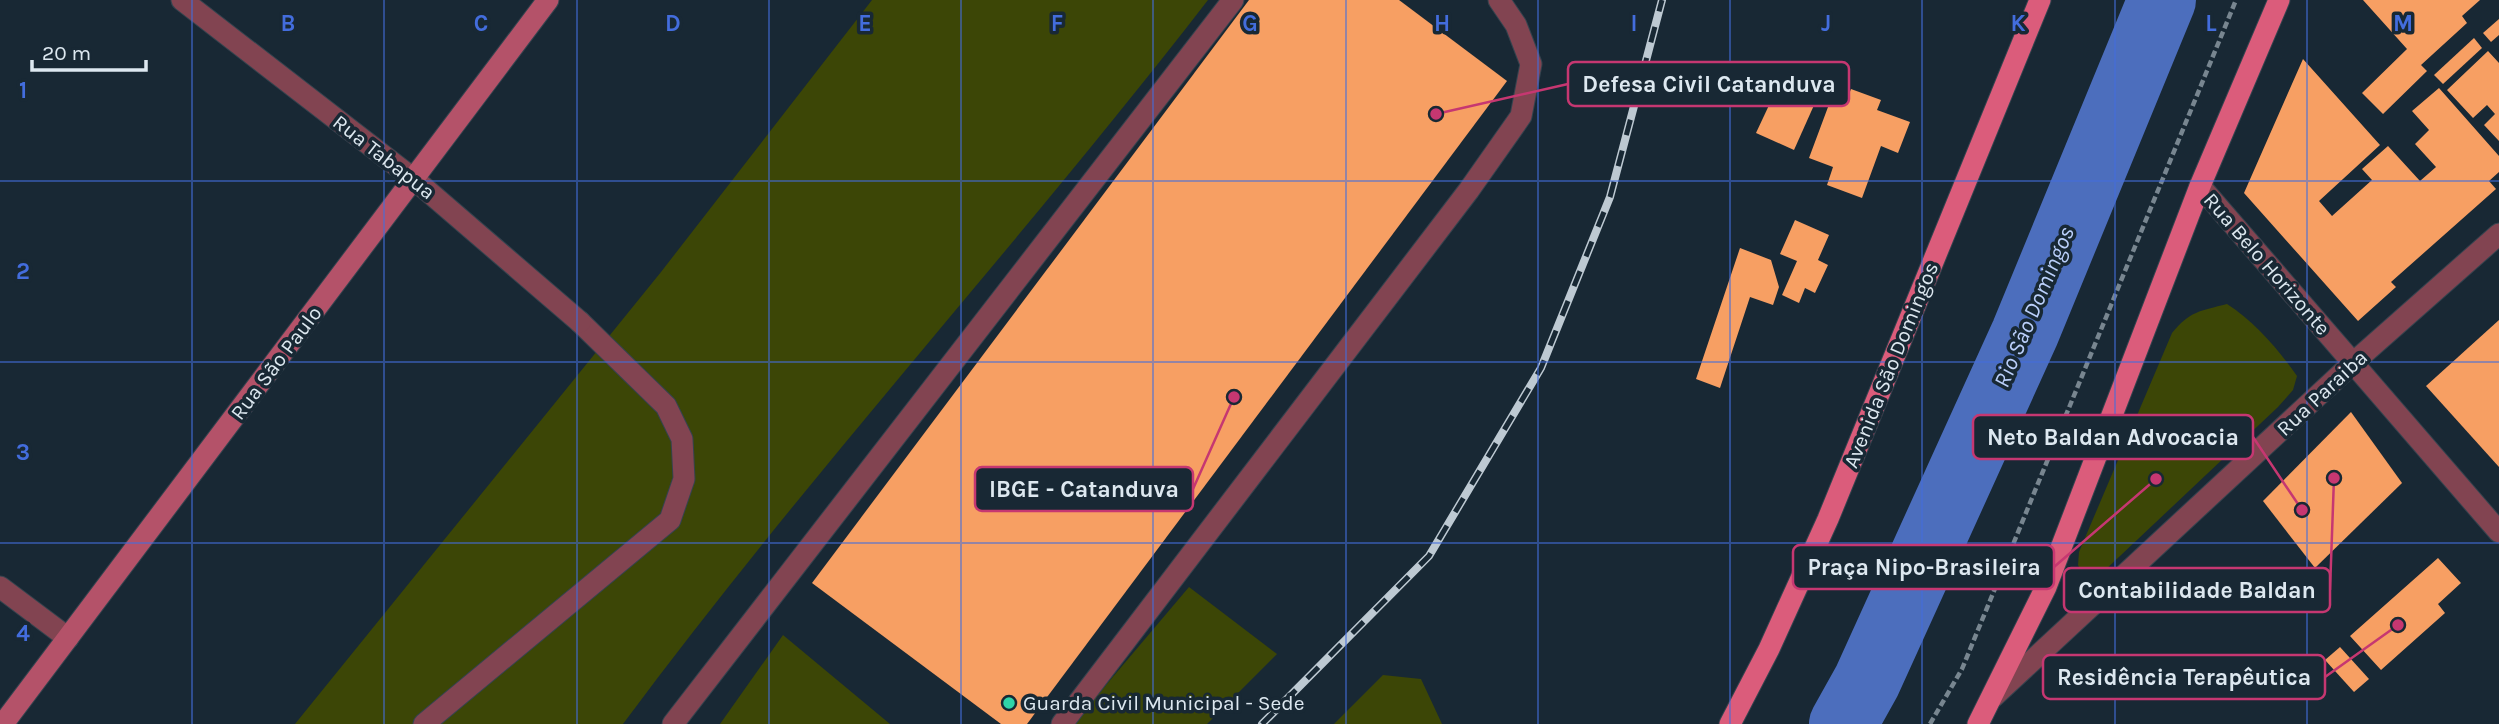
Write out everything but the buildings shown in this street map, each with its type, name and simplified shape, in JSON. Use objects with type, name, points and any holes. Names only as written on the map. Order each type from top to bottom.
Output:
[{"type":"main road","name":"Avenida São Domingos","points":[[1730,724],[1769,649],[1828,519],[2040,0]]},
{"type":"main road","points":[[1978,724],[2046,587],[2200,186],[2279,0]]},
{"type":"street","name":"Rua Tabapua","points":[[182,0],[415,180],[580,322],[666,406],[682,439],[684,479],[670,520],[424,724]]},
{"type":"street","name":"Rua São Paulo","points":[[3,724],[548,0]]},
{"type":"street","points":[[673,724],[1233,0]]},
{"type":"street","points":[[1062,724],[1521,117],[1531,64],[1516,25],[1499,0]]},
{"type":"street","name":"Rua Belo Horizonte","points":[[2200,186],[2499,532]]},
{"type":"street","name":"Rua Paraiba","points":[[1993,697],[2353,363],[2499,234]]},
{"type":"street","points":[[0,587],[68,638]]},
{"type":"path","points":[[1930,724],[1962,669],[2236,0]]},
{"type":"green space","points":[[872,0],[1208,0],[1062,182],[766,540],[623,724],[295,724],[661,272]]},
{"type":"green space","points":[[2227,304],[2256,327],[2290,366],[2297,376],[2293,390],[2102,573],[2093,576],[2082,573],[2078,565],[2079,552],[2172,333],[2190,316]]},
{"type":"green space","points":[[1189,587],[1277,654],[1207,724],[1073,724]]},
{"type":"green space","points":[[783,635],[890,724],[720,724]]},
{"type":"green space","points":[[1383,675],[1421,679],[1442,724],[1334,724]]},
{"type":"waterway","name":"Rio São Domingos","points":[[1843,724],[1867,681],[2025,333],[2162,0]]},
{"type":"railway","points":[[1262,724],[1429,556],[1541,368],[1610,197],[1662,0]]},
{"type":"place","name":"Defesa Civil Catanduva","points":[[1436,114]]},
{"type":"place","name":"IBGE - Catanduva","points":[[1234,397]]},
{"type":"place","name":"Contabilidade Baldan","points":[[2334,478]]},
{"type":"place","name":"Praça Nipo-Brasileira","points":[[2156,479]]},
{"type":"place","name":"Neto Baldan Advocacia","points":[[2302,510]]},
{"type":"place","name":"Residência Terapêutica","points":[[2398,625]]},
{"type":"place","name":"Guarda Civil Municipal - Sede","points":[[1009,703]]}]
